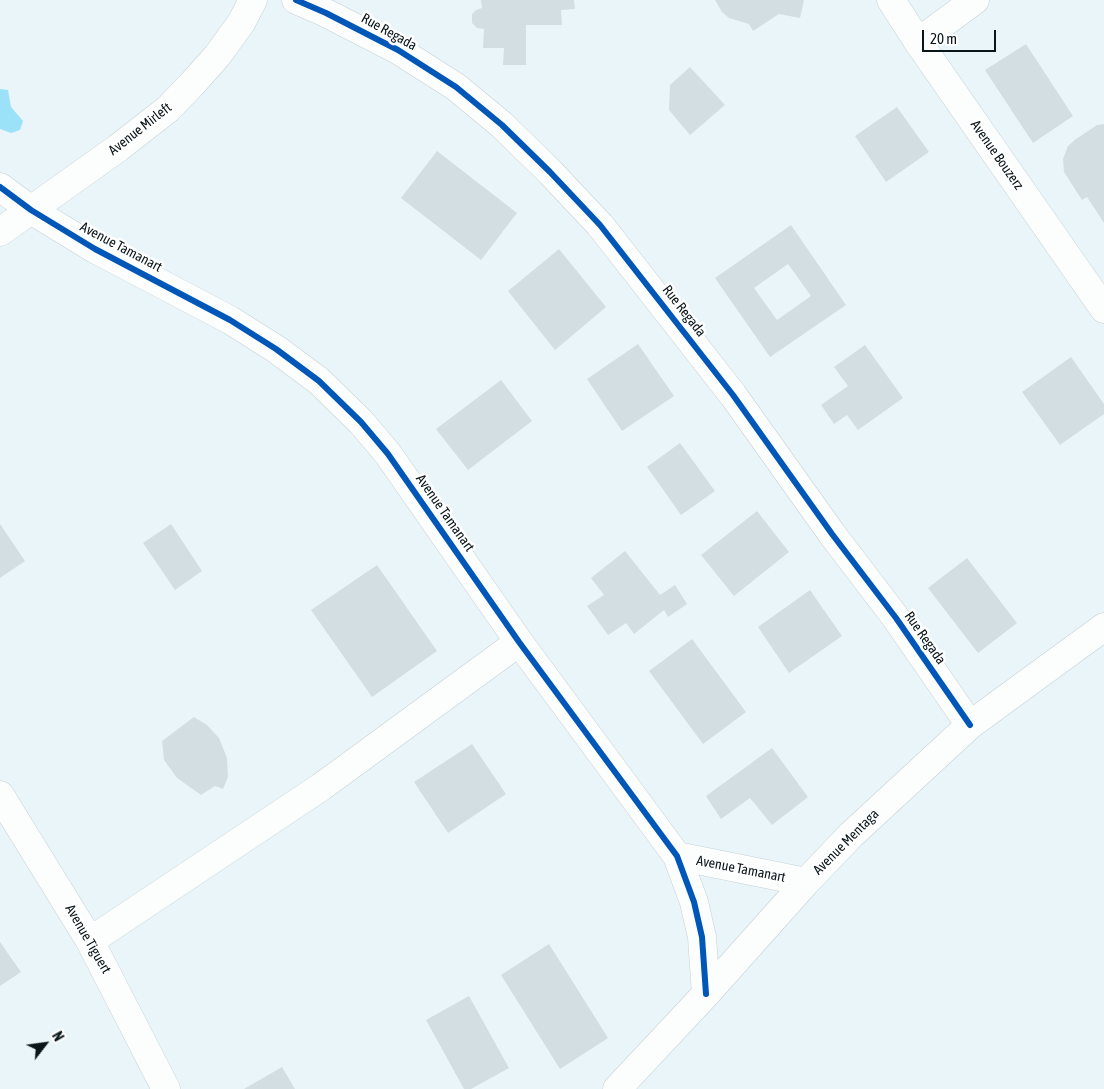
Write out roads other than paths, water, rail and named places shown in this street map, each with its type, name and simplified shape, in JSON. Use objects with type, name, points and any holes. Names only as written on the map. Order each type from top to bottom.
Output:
[{"type":"street","name":"Avenue Mirleft","points":[[0,232],[111,153],[168,108],[216,56],[241,23],[253,0]]},
{"type":"street","name":"Rue Regada","points":[[296,0],[326,13],[398,50],[456,87],[502,125],[550,172],[587,212],[733,395],[832,534],[896,618],[970,724]]},
{"type":"street","name":"Avenue Bouzerz","points":[[891,0],[918,42],[1104,309]]},
{"type":"street","points":[[918,42],[975,0]]},
{"type":"street","name":"Avenue Tamanart","points":[[0,187],[30,210],[95,249],[230,320],[276,349],[318,381],[361,422],[388,454],[519,642],[677,856],[694,902],[702,937],[706,994]]},
{"type":"street","name":"Avenue Mentaga","points":[[617,1089],[851,835],[970,724],[1104,627]]},
{"type":"street","points":[[90,942],[321,787],[519,642]]},
{"type":"street","name":"Avenue Tiguert","points":[[0,795],[90,942],[166,1089]]},
{"type":"street","name":"Avenue Tamanart","points":[[677,856],[806,882]]},
{"type":"water","points":[[0,89],[8,90],[11,107],[23,121],[20,130],[11,133],[0,129]]}]
